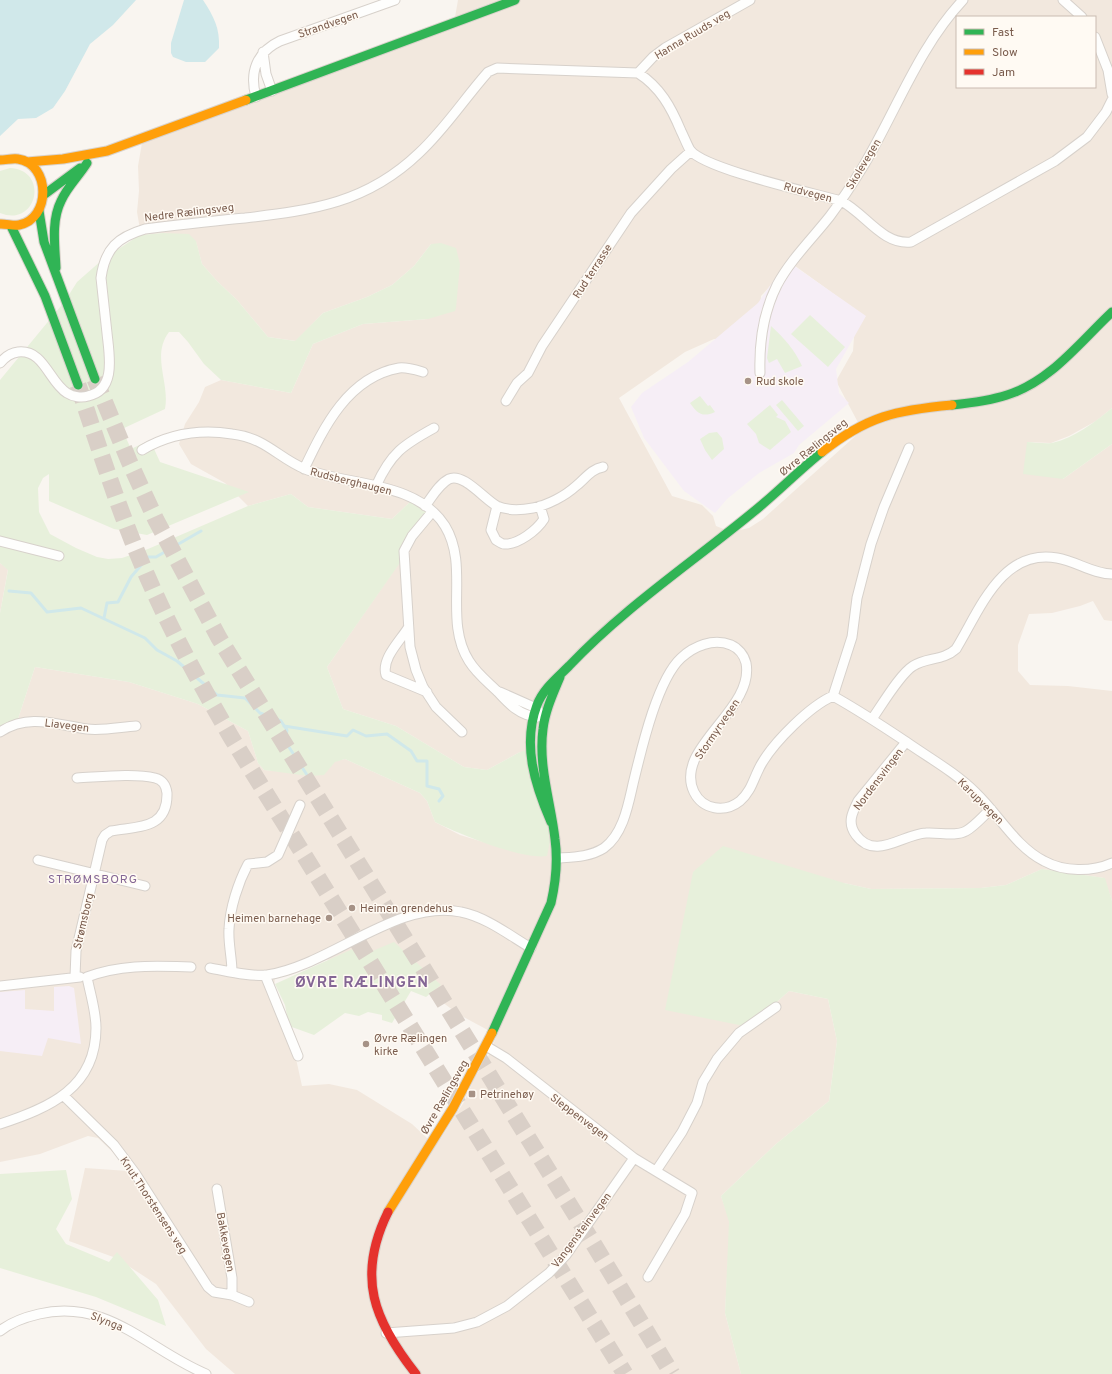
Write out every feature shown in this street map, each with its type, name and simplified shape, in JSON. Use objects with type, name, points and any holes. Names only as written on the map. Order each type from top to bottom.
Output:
[{"type":"main road","points":[[45,194],[88,163],[107,152],[515,0]]},
{"type":"main road","points":[[1,155],[27,162],[63,159],[107,152]]},
{"type":"main road","points":[[0,224],[11,226],[26,223],[39,211],[45,194],[42,178],[38,171],[27,162]]},
{"type":"main road","points":[[57,278],[55,236],[56,212],[66,193],[88,163]]},
{"type":"main road","points":[[39,211],[44,242],[95,380]]},
{"type":"main road","points":[[11,226],[45,296],[78,385]]},
{"type":"main road","name":"Øvre Rælingsveg","points":[[552,822],[541,798],[532,764],[530,744],[534,712],[548,685],[562,673],[597,636],[633,604],[723,536],[828,448],[853,430],[876,418],[901,410],[984,401],[1018,391],[1054,367],[1112,312]]},
{"type":"main road","name":"Øvre Rælingsveg","points":[[416,1374],[386,1333],[376,1307],[372,1281],[374,1248],[380,1225],[391,1204],[450,1112],[486,1046],[531,948],[552,897],[556,880],[558,858],[542,752],[542,734],[544,718],[562,673]]},
{"type":"street","name":"Strandvegen","points":[[263,52],[280,41],[395,0]]},
{"type":"street","name":"Hanna Ruuds veg","points":[[638,73],[653,57],[665,48],[750,0]]},
{"type":"street","name":"Skolevegen","points":[[760,373],[759,354],[762,334],[769,306],[777,285],[790,265],[840,201],[864,165],[941,27],[963,0]]},
{"type":"street","points":[[1063,0],[1081,16]]},
{"type":"street","points":[[1096,40],[1108,70],[1112,94]]},
{"type":"street","points":[[263,52],[266,74],[272,91]]},
{"type":"street","points":[[256,97],[253,87],[255,64],[263,52]]},
{"type":"street","name":"Nedre Rælingsveg","points":[[0,363],[7,356],[15,352],[29,353],[42,362],[62,390],[68,394],[85,397],[96,393],[104,387],[110,372],[101,278],[103,265],[114,244],[125,236],[145,229],[299,212],[339,202],[357,195],[393,175],[419,154],[440,132],[492,69],[509,67],[638,73]]},
{"type":"street","points":[[638,73],[652,81],[662,94],[673,112],[691,151]]},
{"type":"street","name":"Rudvegen","points":[[691,151],[703,160],[730,171],[840,201],[851,206],[885,236],[895,242],[911,242],[1055,161],[1087,137],[1106,112],[1112,100]]},
{"type":"street","name":"Rud terrasse","points":[[506,400],[517,383],[528,373],[542,346],[631,213],[671,169],[691,151]]},
{"type":"street","points":[[304,468],[324,428],[338,407],[356,389],[374,377],[400,368],[423,372]]},
{"type":"street","points":[[376,486],[385,467],[396,452],[434,428]]},
{"type":"street","name":"Rudsberghaugen","points":[[142,450],[176,434],[201,431],[233,434],[262,442],[304,468],[376,486],[410,498],[429,509],[444,526],[452,542],[456,560],[457,628],[463,649],[474,669],[496,690],[544,718]]},
{"type":"street","points":[[833,696],[852,637],[857,598],[871,544],[884,507],[909,448]]},
{"type":"street","points":[[462,732],[436,707],[416,670],[408,628],[404,551],[429,509],[439,488],[449,479],[456,477],[463,480],[497,506],[520,510],[540,506],[563,495],[594,470],[603,467]]},
{"type":"street","points":[[497,506],[491,530],[496,540],[504,544],[514,542],[540,526],[544,519],[540,506]]},
{"type":"street","points":[[0,541],[59,556]]},
{"type":"street","points":[[872,719],[905,672],[913,666],[945,657],[956,649],[990,591],[998,580],[1015,566],[1044,556],[1057,558],[1098,572],[1112,574]]},
{"type":"street","points":[[408,628],[386,661],[384,671],[386,675],[392,679],[427,692]]},
{"type":"street","name":"Stormyrvegen","points":[[558,858],[592,853],[606,846],[614,836],[623,821],[628,807],[642,748],[666,677],[681,657],[702,644],[714,642],[732,646],[740,651],[745,660],[747,671],[742,693],[699,752],[692,767],[691,786],[697,798],[712,808],[729,808],[740,801],[748,792],[762,764],[780,740],[820,702],[833,696]]},
{"type":"street","name":"Karupvegen","points":[[833,696],[872,719],[959,778],[991,809],[1019,841],[1033,854],[1050,864],[1069,869],[1098,867],[1112,863]]},
{"type":"street","name":"Liavegen","points":[[0,732],[17,724],[39,721],[58,722],[88,729],[136,726]]},
{"type":"street","name":"Nordensvingen","points":[[906,742],[858,801],[853,811],[850,821],[853,831],[859,839],[868,844],[888,846],[926,833],[959,833],[966,831],[991,809]]},
{"type":"street","name":"Strømsborg","points":[[75,977],[76,951],[102,840],[105,835],[111,831],[154,823],[160,818],[164,810],[166,787],[162,781],[156,778],[143,776],[77,778]]},
{"type":"street","points":[[232,972],[229,931],[241,877],[248,864],[267,862],[278,855],[300,805]]},
{"type":"street","points":[[38,860],[145,886]]},
{"type":"street","points":[[210,968],[265,975],[302,965],[398,920],[430,911],[460,912],[476,916],[531,948]]},
{"type":"street","points":[[0,986],[75,977],[87,977],[101,971],[137,966],[191,967]]},
{"type":"street","points":[[265,975],[298,1056]]},
{"type":"street","points":[[0,1124],[33,1113],[64,1096],[79,1082],[95,1045],[96,1026],[87,977]]},
{"type":"street","points":[[656,1171],[682,1132],[697,1103],[703,1082],[717,1059],[739,1033],[776,1007]]},
{"type":"street","name":"Sleppenvegen","points":[[486,1046],[506,1058],[634,1158],[692,1194],[685,1214],[648,1277]]},
{"type":"street","name":"Knut Thorstensens veg","points":[[64,1096],[118,1150],[135,1173],[208,1287],[214,1292],[232,1295],[249,1302]]},
{"type":"street","name":"Vangensteinvegen","points":[[386,1333],[454,1328],[477,1322],[507,1306],[549,1274],[566,1255],[634,1158]]},
{"type":"street","name":"Bakkevegen","points":[[217,1189],[232,1278],[232,1295]]},
{"type":"street","name":"Slynga","points":[[0,1331],[26,1317],[61,1310],[78,1311],[97,1315],[206,1374]]},
{"type":"shaded area","points":[[458,0],[1112,0],[1112,408],[1096,421],[1069,436],[1051,443],[1027,442],[1063,479],[1112,444],[1112,621],[1104,620],[1093,601],[1052,613],[1029,614],[1018,645],[1018,671],[1030,685],[1068,686],[1112,691],[1112,901],[1104,878],[1042,869],[1006,885],[981,888],[871,889],[844,883],[749,1027],[789,991],[828,999],[837,1041],[829,1101],[776,1144],[721,1196],[730,1222],[725,1313],[741,1374],[235,1374],[206,1349],[156,1284],[116,1258],[69,1241],[85,1168],[128,1171],[119,1158],[98,1138],[88,1136],[40,1154],[0,1162],[0,730],[18,719],[35,667],[129,682],[198,704],[248,731],[258,763],[264,770],[287,772],[345,759],[420,793],[427,801],[435,822],[460,835],[523,854],[520,752],[487,770],[464,767],[396,726],[343,709],[327,667],[402,559],[411,501],[392,519],[308,507],[291,494],[248,506],[225,483],[191,464],[179,444],[185,424],[199,402],[205,387],[221,380],[291,393],[313,344],[363,324],[428,319],[431,244],[414,266],[392,285],[367,297],[323,313],[296,341],[268,337],[237,300],[202,264],[196,242],[163,233],[141,235],[137,212],[139,191],[138,166],[142,143],[454,23]],"holes":[[[791,263],[856,310],[853,351],[836,381],[862,430],[763,519],[749,528],[731,532],[716,526],[713,516],[702,505],[672,496],[619,398],[685,352],[714,339],[749,341],[760,309],[761,296]],[[323,958],[429,992],[458,1014],[497,1035],[488,1057],[474,1079],[464,1102],[441,1138],[428,1139],[412,1124],[357,1090],[329,1084],[302,1086],[293,1045],[274,990],[275,977]]]},
{"type":"shaded area","name":"Rud skole","points":[[787,261],[866,316],[836,369],[839,393],[849,403],[799,445],[794,453],[759,473],[727,499],[715,513],[684,491],[644,438],[631,407],[642,393],[688,362],[758,303]]},
{"type":"shaded area","points":[[0,563],[8,569],[0,613]]},
{"type":"shaded area","points":[[69,986],[74,988],[81,1044],[48,1038],[42,1056],[0,1051],[0,992],[25,990],[25,1009],[54,1011],[54,987]]},
{"type":"green space","points":[[10,168],[23,171],[31,178],[34,187],[34,197],[30,206],[23,213],[13,215],[0,213],[0,171]]},
{"type":"green space","points":[[141,234],[189,234],[196,241],[202,264],[237,300],[268,337],[295,341],[323,313],[367,297],[392,285],[414,266],[431,244],[441,243],[456,248],[460,264],[456,308],[455,311],[428,319],[363,324],[313,344],[291,393],[221,380],[204,364],[179,332],[169,332],[161,350],[166,399],[165,409],[122,429],[131,449],[150,440],[160,462],[249,492],[147,535],[114,529],[49,501],[49,474],[43,478],[38,488],[39,512],[50,534],[97,557],[108,559],[122,558],[148,549],[248,506],[291,494],[308,507],[392,519],[411,501],[423,507],[432,517],[327,667],[343,709],[396,726],[464,767],[487,770],[520,752],[538,746],[550,841],[547,856],[522,854],[507,850],[474,839],[435,822],[427,801],[420,793],[345,759],[335,762],[324,775],[309,776],[264,770],[258,763],[248,731],[198,704],[129,682],[35,667],[18,719],[0,730],[0,613],[8,570],[0,563],[0,380],[65,301],[77,282],[102,260]]},
{"type":"green space","points":[[810,315],[845,347],[828,367],[791,334]]},
{"type":"green space","points":[[771,326],[789,344],[802,366],[785,373],[777,359],[769,363],[767,358]]},
{"type":"green space","points":[[700,396],[715,412],[707,415],[700,414],[695,409],[690,403]]},
{"type":"green space","points":[[782,400],[804,426],[798,431],[776,405]]},
{"type":"green space","points":[[770,405],[778,415],[776,417],[785,421],[791,432],[770,450],[759,443],[756,434],[747,424]]},
{"type":"green space","points":[[1112,408],[1112,444],[1063,479],[1023,474],[1027,442],[1052,443],[1060,441],[1084,429]]},
{"type":"green space","points":[[717,432],[722,438],[724,449],[712,460],[700,439],[709,433]]},
{"type":"green space","points":[[723,846],[844,883],[871,889],[981,888],[1006,885],[1042,869],[1105,878],[1112,901],[1112,1374],[741,1374],[725,1313],[729,1222],[721,1196],[776,1144],[829,1101],[837,1041],[828,999],[789,991],[749,1027],[665,1010],[693,872]]},
{"type":"green space","points":[[394,942],[441,985],[426,997],[411,991],[392,1023],[382,1020],[382,1015],[368,1012],[359,1016],[345,1013],[314,1035],[289,1026],[285,1005],[275,984],[357,947],[370,952]]},
{"type":"green space","points":[[66,1170],[72,1199],[56,1229],[66,1244],[109,1262],[117,1252],[158,1300],[166,1326],[96,1297],[0,1268],[0,1174]]},
{"type":"water","points":[[0,0],[136,0],[113,25],[90,44],[65,91],[53,108],[36,118],[18,119],[0,136]]},
{"type":"water","points":[[184,0],[203,0],[216,23],[219,48],[205,62],[186,62],[173,57],[171,53],[171,43]]},
{"type":"waterway","points":[[104,618],[107,603],[118,602],[131,577],[148,557],[156,557],[201,531]]},
{"type":"waterway","points":[[9,591],[31,593],[47,612],[81,608],[145,638],[157,650],[177,661],[217,695],[245,698],[260,713],[281,721],[287,730],[285,741],[309,778]]},
{"type":"waterway","points":[[284,726],[347,736],[353,730],[366,736],[387,734],[411,751],[417,761],[427,761],[427,786],[439,789],[443,796],[439,801]]},
{"type":"tunnel","points":[[95,379],[129,461],[156,520],[219,638],[593,1243],[672,1374]]},
{"type":"tunnel","points":[[78,385],[128,530],[167,619],[198,678],[231,737],[625,1374]]},
{"type":"traffic: fast","points":[[246,100],[515,0]]},
{"type":"traffic: fast","points":[[56,268],[54,234],[58,209],[66,191],[87,163]]},
{"type":"traffic: fast","points":[[45,194],[80,168]]},
{"type":"traffic: fast","points":[[39,211],[44,242],[95,379]]},
{"type":"traffic: fast","points":[[11,226],[45,296],[78,385]]},
{"type":"traffic: fast","points":[[952,405],[980,402],[1000,397],[1023,389],[1037,381],[1064,360],[1112,312]]},
{"type":"traffic: fast","points":[[551,822],[540,794],[532,765],[531,750],[533,720],[537,705],[543,694],[555,679],[612,625],[761,506],[822,452]]},
{"type":"traffic: fast","points":[[492,1033],[551,903],[553,895],[556,871],[556,847],[542,757],[542,743],[546,716],[560,677]]},
{"type":"traffic: slow","points":[[27,162],[63,159],[107,151],[246,100]]},
{"type":"traffic: slow","points":[[0,160],[18,159],[29,163],[37,171],[41,180],[43,192],[37,213],[29,221],[19,225],[1,224]]},
{"type":"traffic: slow","points":[[822,452],[854,430],[883,417],[915,409],[952,405]]},
{"type":"traffic: slow","points":[[388,1212],[453,1108],[492,1033]]},
{"type":"traffic: jam","points":[[388,1212],[378,1235],[373,1257],[372,1278],[374,1298],[380,1317],[389,1335],[416,1374]]},
{"type":"place","name":"Rud skole","points":[[748,381]]},
{"type":"place","name":"Heimen grendehus","points":[[352,908]]},
{"type":"place","name":"Heimen barnehage","points":[[329,918]]},
{"type":"place","name":"Øvre Rælingen kirke","points":[[366,1044]]},
{"type":"place","name":"Petrinehøy","points":[[472,1094]]},
{"type":"district","name":"STRØMSBORG","points":[[93,879]]},
{"type":"district","name":"ØVRE RÆLINGEN","points":[[362,982]]}]
